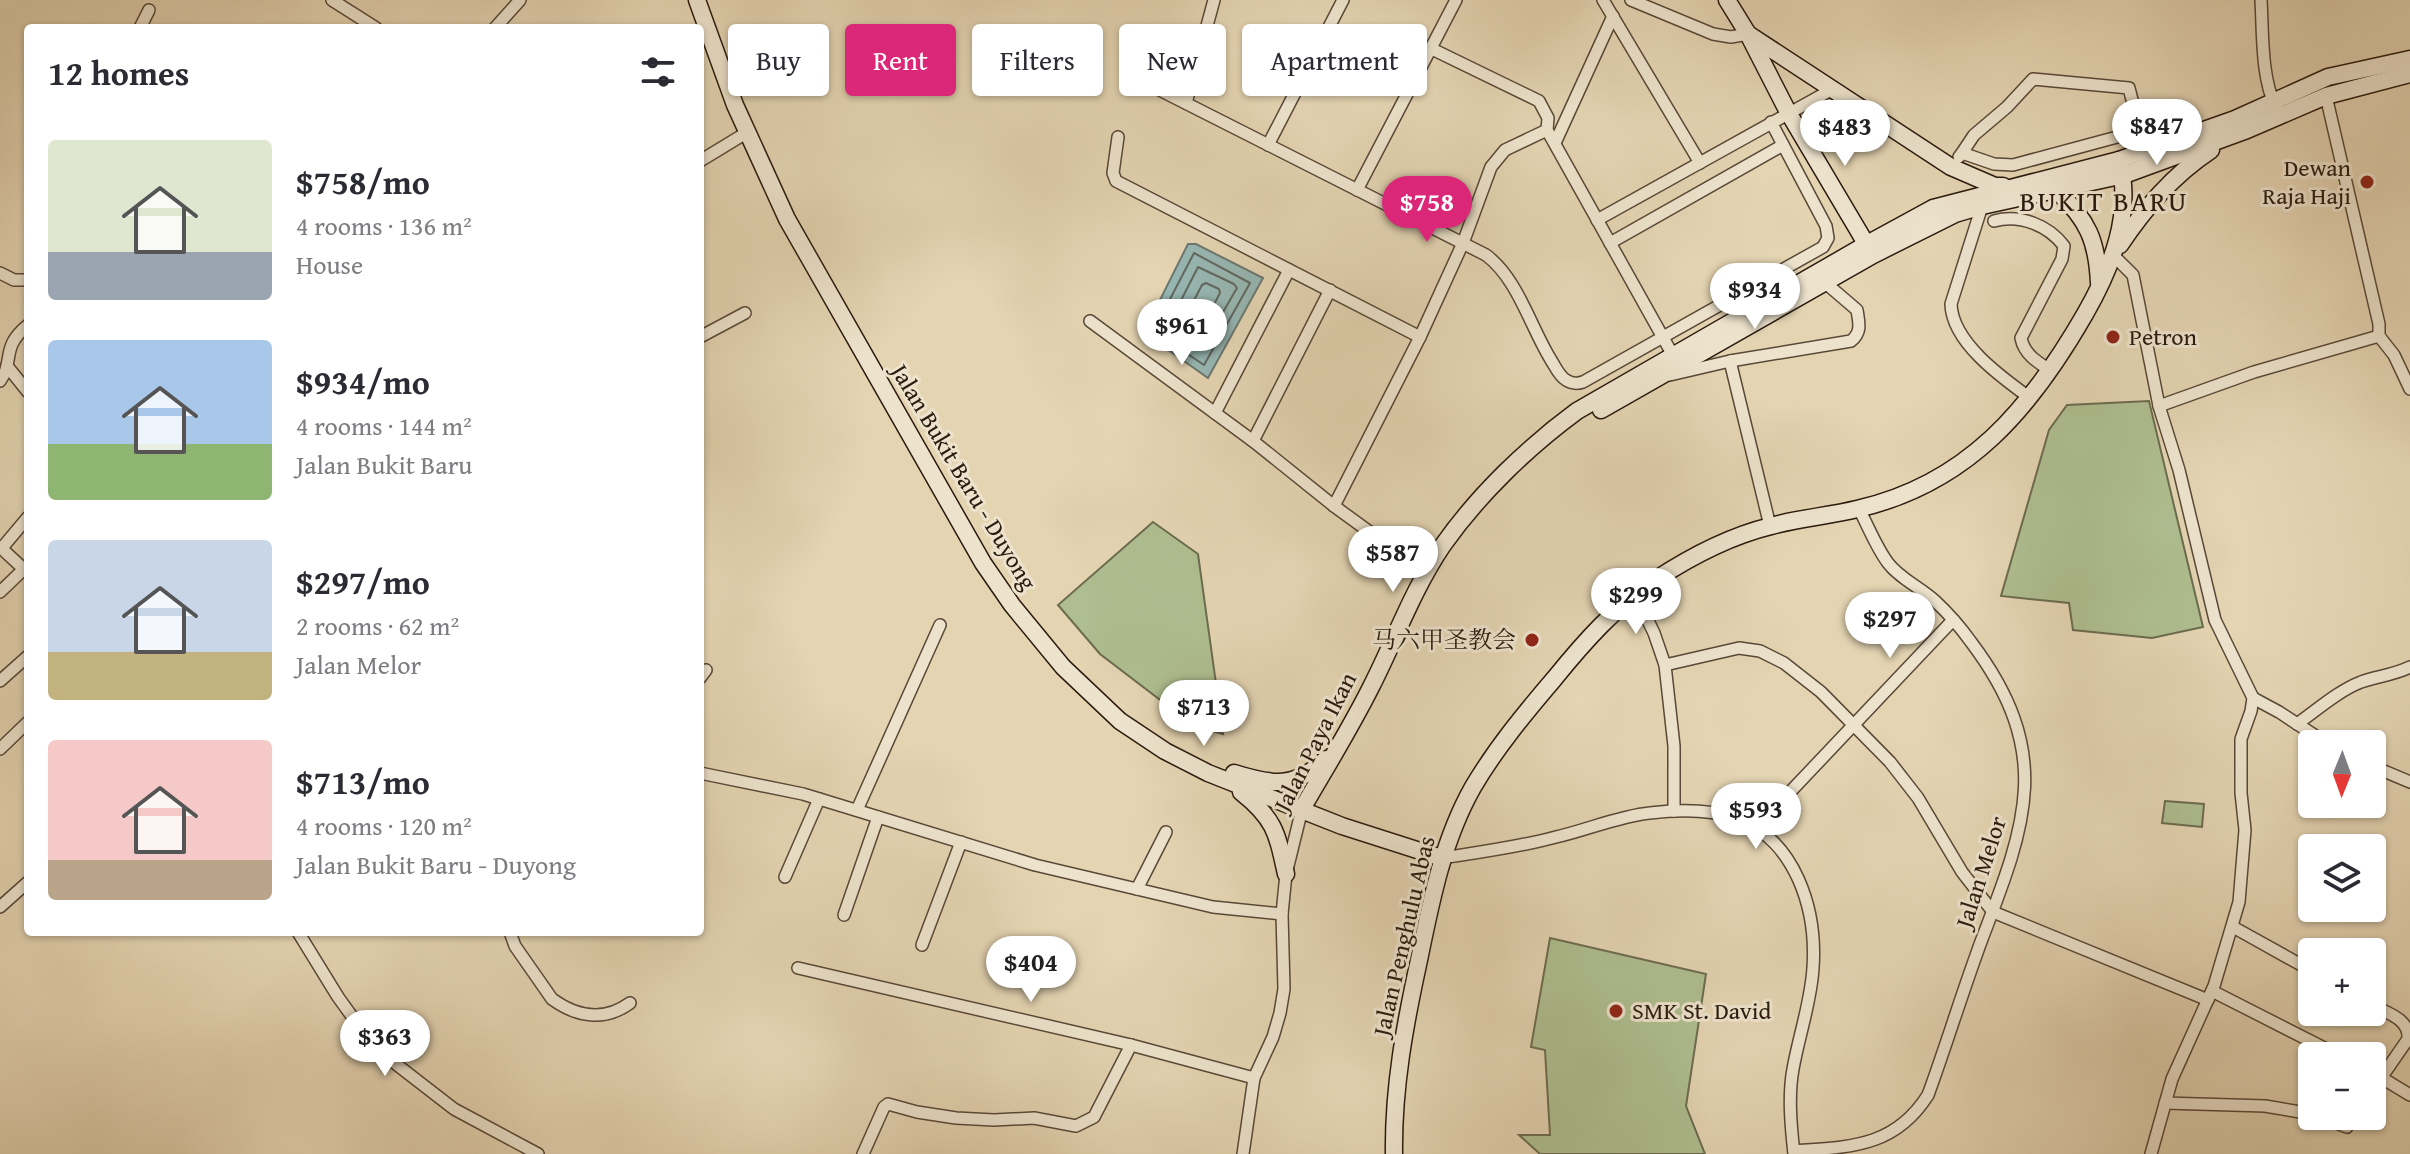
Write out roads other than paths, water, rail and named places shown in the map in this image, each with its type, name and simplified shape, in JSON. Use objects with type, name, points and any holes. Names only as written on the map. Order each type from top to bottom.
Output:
[{"type":"main road","name":"Jalan Bukit Baru - Duyong","points":[[697,0],[746,133],[816,273],[983,563],[1012,605],[1063,667],[1120,721],[1165,751],[1227,781],[1342,826],[1442,858]]},
{"type":"main road","points":[[1727,0],[1788,112],[1870,249]]},
{"type":"main road","points":[[1748,34],[1951,167],[1995,186],[2010,187]]},
{"type":"main road","points":[[2113,255],[2142,213],[2167,184],[2194,161],[2328,77],[2406,59]]},
{"type":"main road","points":[[1676,361],[1870,249],[1933,208],[2010,187],[2122,168],[2139,153],[2235,119],[2410,74]]},
{"type":"main road","points":[[1870,249],[1982,206],[2057,191],[2247,130]]},
{"type":"main road","name":"Jalan Penghulu Abas","points":[[1394,1154],[1403,1035],[1442,858],[1474,787],[1515,726],[1596,628],[1654,581],[1715,545],[1770,526],[1859,509],[1928,484],[1962,464],[1998,434],[2050,370],[2079,324],[2113,255],[2123,213],[2122,168]]},
{"type":"main road","points":[[2057,191],[2079,213],[2093,239],[2099,284]]},
{"type":"main road","name":"Jalan Paya Ikan","points":[[1501,479],[1586,419],[1660,377],[1676,361]]},
{"type":"main road","name":"Jalan Paya Ikan","points":[[1302,809],[1339,746],[1426,573],[1452,534],[1547,434],[1567,419],[1676,361]]},
{"type":"main road","points":[[1165,751],[1264,783],[1280,783],[1306,774],[1339,746]]},
{"type":"main road","points":[[1227,781],[1270,819],[1278,836],[1286,874]]},
{"type":"street","points":[[332,0],[370,24]]},
{"type":"street","points":[[499,24],[520,0]]},
{"type":"street","points":[[1186,103],[1214,0]]},
{"type":"street","points":[[1268,145],[1343,0]]},
{"type":"street","points":[[1357,190],[1456,0]]},
{"type":"street","points":[[1603,0],[1700,163]]},
{"type":"street","points":[[1631,0],[1713,34],[1731,37],[1748,34]]},
{"type":"street","points":[[2261,0],[2264,49],[2276,108]]},
{"type":"street","points":[[142,24],[149,10]]},
{"type":"street","points":[[1555,143],[1613,16]]},
{"type":"street","points":[[1432,49],[1539,101],[1548,118],[1547,130],[1676,361]]},
{"type":"street","points":[[1951,167],[1974,135],[2007,107],[2033,79],[2129,88],[2138,123],[2132,133],[2013,165],[1994,164],[1962,153]]},
{"type":"street","points":[[1597,220],[1831,90]]},
{"type":"street","points":[[1172,96],[1497,263],[1542,345],[1568,382],[1583,382],[1823,247],[1828,238],[1826,226],[1771,122]]},
{"type":"street","points":[[2326,96],[2379,330],[2410,389]]},
{"type":"street","points":[[1334,506],[1420,337],[1463,243],[1497,157],[1547,130]]},
{"type":"street","points":[[704,159],[746,133]]},
{"type":"street","points":[[2132,133],[2139,153]]},
{"type":"street","points":[[1118,137],[1113,173],[1116,181],[1420,337]]},
{"type":"street","points":[[1610,243],[1783,145]]},
{"type":"street","points":[[1982,206],[1951,304],[1951,314],[1980,358],[2030,398]]},
{"type":"street","points":[[1994,221],[2018,218],[2055,234],[2064,246],[2062,259],[2021,338],[2022,346],[2034,360],[2050,370]]},
{"type":"street","points":[[2113,255],[2133,275],[2159,406],[2179,470],[2215,620],[2253,698],[2306,730]]},
{"type":"street","points":[[1215,413],[1289,270]]},
{"type":"street","points":[[0,273],[14,280],[24,280]]},
{"type":"street","points":[[1660,377],[1699,371],[1730,361],[1841,344],[1857,336],[1860,328],[1857,310],[1820,278]]},
{"type":"street","points":[[1253,441],[1330,290]]},
{"type":"street","points":[[704,334],[745,313]]},
{"type":"street","points":[[1090,321],[1426,573]]},
{"type":"street","points":[[0,381],[7,366],[7,350],[24,330]]},
{"type":"street","points":[[2159,406],[2379,330]]},
{"type":"street","points":[[1730,361],[1770,526]]},
{"type":"street","points":[[7,366],[24,387]]},
{"type":"street","name":"Jalan Melor","points":[[1794,1152],[1847,1148],[1875,1141],[1902,1126],[1917,1112],[1928,1095],[1993,912],[2024,809],[2024,754],[2020,731],[1999,685],[1953,620],[1934,600],[1887,562],[1859,509]]},
{"type":"street","points":[[24,522],[1,548],[24,569]]},
{"type":"street","points":[[0,592],[24,573]]},
{"type":"street","points":[[1636,596],[1665,665],[1674,746],[1674,811]]},
{"type":"street","points":[[1756,828],[1953,620]]},
{"type":"street","points":[[857,810],[940,625]]},
{"type":"street","points":[[1665,665],[1739,648],[1760,651],[1784,663],[1821,692],[1890,762],[1918,798],[1962,872],[1993,912],[2210,995],[2310,1042]]},
{"type":"street","points":[[0,681],[24,660]]},
{"type":"street","points":[[2297,724],[2363,681],[2396,674],[2410,667]]},
{"type":"street","points":[[2151,1154],[2172,1079],[2210,995],[2233,927],[2243,875],[2245,830],[2241,739],[2253,698]]},
{"type":"street","points":[[0,749],[24,726]]},
{"type":"street","points":[[2386,772],[2409,781]]},
{"type":"street","points":[[704,774],[819,799],[1035,865],[1213,907],[1282,914]]},
{"type":"street","points":[[785,877],[819,799]]},
{"type":"street","name":"Jalan Paya Ikan","points":[[1243,1154],[1254,1078],[1273,1037],[1280,1013],[1284,989],[1282,914],[1286,874],[1302,809]]},
{"type":"street","points":[[1442,858],[1554,838],[1646,813],[1674,811],[1734,817],[1756,828],[1777,846],[1791,865],[1807,900],[1812,923],[1811,992],[1792,1072],[1794,1152]]},
{"type":"street","points":[[844,915],[878,817]]},
{"type":"street","points":[[1137,889],[1166,832]]},
{"type":"street","points":[[922,945],[961,842]]},
{"type":"street","points":[[0,907],[24,886]]},
{"type":"street","points":[[2233,927],[2298,963]]},
{"type":"street","points":[[300,936],[338,997],[383,1054],[454,1109],[538,1154]]},
{"type":"street","points":[[511,936],[515,946],[552,999],[560,1005],[596,1016],[608,1015],[630,1003]]},
{"type":"street","points":[[798,968],[1131,1045],[1254,1078]]},
{"type":"street","points":[[2386,1013],[2407,1024],[2410,1031],[2408,1039],[2386,1064]]},
{"type":"street","points":[[863,1154],[888,1104],[956,1118],[1034,1118],[1076,1126],[1086,1123],[1094,1117],[1131,1045]]},
{"type":"street","points":[[2386,1079],[2409,1091]]},
{"type":"street","points":[[2165,1103],[2265,1106],[2298,1112]]},
{"type":"water","points":[[1188,244],[1196,244],[1263,278],[1208,378],[1150,337],[1148,324]]},
{"type":"place","name":"Dewan Raja Haji","points":[[2367,182]]},
{"type":"place","name":"Petron","points":[[2113,337]]},
{"type":"place","name":"马六甲圣教会","points":[[1532,640]]},
{"type":"place","name":"SMK St. David","points":[[1616,1011]]},
{"type":"district","name":"BUKIT BARU","points":[[2104,201]]}]
